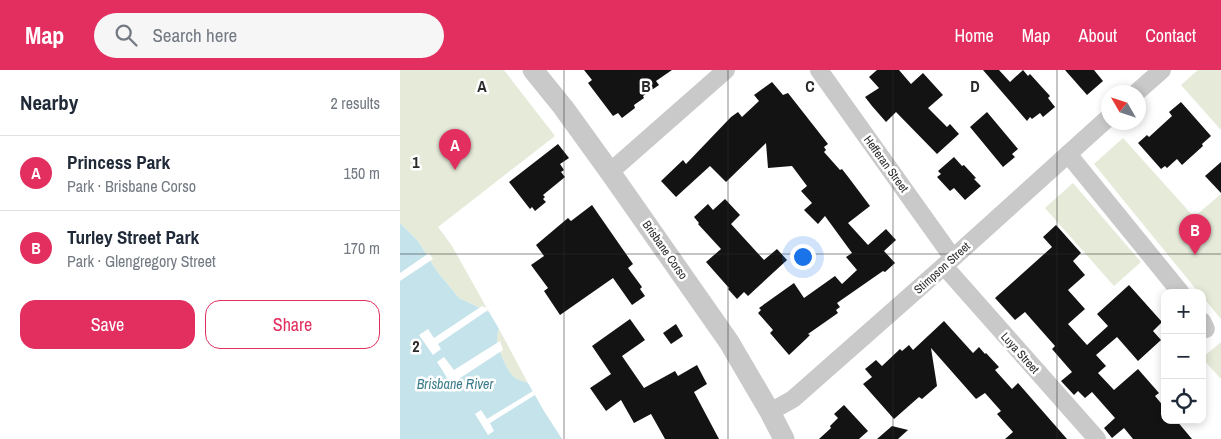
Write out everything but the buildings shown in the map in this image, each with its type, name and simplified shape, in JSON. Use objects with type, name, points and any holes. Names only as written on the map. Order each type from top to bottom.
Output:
[{"type":"street","name":"Brisbane Corso","points":[[533,70],[563,107],[610,172],[729,342],[784,439]]},
{"type":"street","points":[[610,172],[726,70]]},
{"type":"street","name":"Hefferan Street","points":[[819,70],[948,262]]},
{"type":"street","points":[[1144,85],[1162,70]]},
{"type":"street","name":"Stimpson Street","points":[[770,412],[793,399],[1101,124]]},
{"type":"street","points":[[1068,154],[1178,289]]},
{"type":"street","name":"Luya Street","points":[[948,262],[1097,439]]},
{"type":"green space","points":[[400,70],[504,70],[555,136],[438,227],[452,246],[489,312],[459,298],[436,270],[418,241],[400,223]]},
{"type":"green space","points":[[1198,70],[1221,70],[1221,130],[1181,85]]},
{"type":"green space","points":[[1123,138],[1194,217],[1221,194],[1221,319],[1206,301],[1206,289],[1196,289],[1094,164]]},
{"type":"green space","points":[[1073,183],[1141,262],[1114,286],[1045,208]]},
{"type":"green space","points":[[499,329],[528,383],[510,373],[497,342]]},
{"type":"green space","points":[[1221,342],[1221,379],[1206,362],[1206,355]]},
{"type":"water","name":"Brisbane River","points":[[400,223],[418,241],[436,270],[459,298],[489,312],[499,329],[497,342],[510,373],[528,383],[562,439],[400,439]]},
{"type":"pier","points":[[429,253],[433,259],[400,281],[400,273]]},
{"type":"pier","points":[[482,306],[488,310],[438,344],[441,349],[433,355],[419,335],[428,329],[434,338]]},
{"type":"pier","points":[[500,341],[503,350],[451,384],[437,362],[444,357],[454,370]]},
{"type":"pier","points":[[533,391],[535,395],[490,423],[494,431],[488,435],[475,414],[481,410],[487,419]]},
{"type":"place","name":"Princess Park","points":[[455,170]]},
{"type":"place","name":"Turley Street Park","points":[[1195,255]]}]
